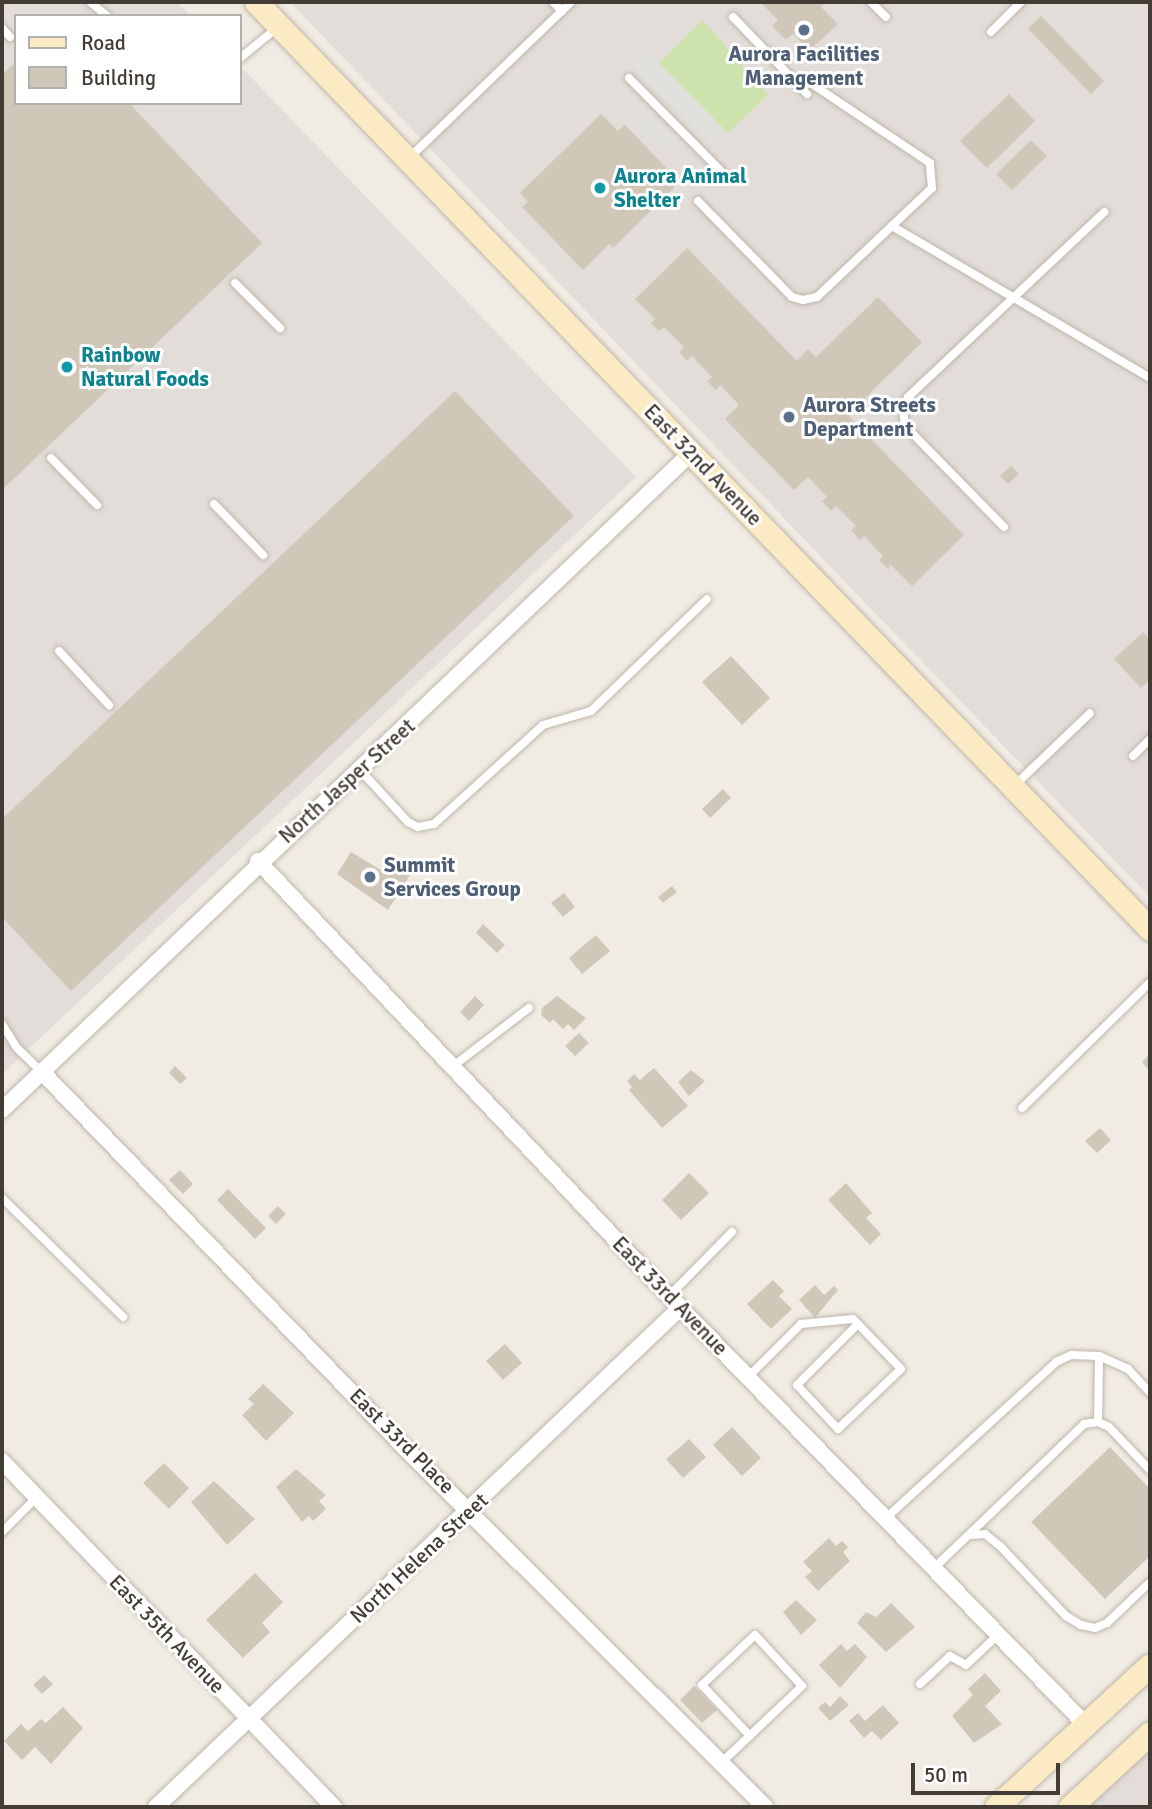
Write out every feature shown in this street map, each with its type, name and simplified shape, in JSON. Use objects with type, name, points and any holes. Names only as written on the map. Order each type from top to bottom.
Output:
[{"type":"street","name":"East 32nd Avenue","points":[[256,2],[1150,929]]},
{"type":"street","name":"North Jasper Street","points":[[2,1110],[258,862],[361,771],[692,452]]},
{"type":"street","name":"East 33rd Avenue","points":[[258,862],[674,1302],[1086,1725]]},
{"type":"street","name":"East 33rd Place","points":[[42,1072],[406,1449],[471,1510],[765,1807]]},
{"type":"street","name":"North Helena Street","points":[[156,1807],[471,1510],[674,1302]]},
{"type":"street","name":"East 35th Avenue","points":[[2,1461],[334,1807]]},
{"type":"street","points":[[996,1807],[1150,1665]]},
{"type":"street","points":[[1070,1807],[1150,1732]]},
{"type":"lane","points":[[90,2],[105,14]]},
{"type":"lane","points":[[553,2],[562,11]]},
{"type":"lane","points":[[408,159],[571,2]]},
{"type":"lane","points":[[871,2],[886,17]]},
{"type":"lane","points":[[991,32],[1021,2]]},
{"type":"lane","points":[[733,17],[807,94]]},
{"type":"lane","points":[[242,56],[279,26]]},
{"type":"lane","points":[[2,27],[10,37]]},
{"type":"lane","points":[[629,78],[725,175]]},
{"type":"lane","points":[[698,201],[792,297],[803,300],[817,297],[932,188],[930,163],[815,86]]},
{"type":"lane","points":[[1004,527],[905,426],[902,415],[908,397],[1104,212]]},
{"type":"lane","points":[[892,226],[1016,296],[1150,379]]},
{"type":"lane","points":[[235,283],[280,328]]},
{"type":"lane","points":[[51,458],[97,505]]},
{"type":"lane","points":[[214,504],[263,555]]},
{"type":"lane","points":[[361,771],[408,822],[418,827],[434,824],[543,725],[591,711],[707,600]]},
{"type":"lane","points":[[59,651],[109,705]]},
{"type":"lane","points":[[1013,787],[1090,713]]},
{"type":"lane","points":[[1133,756],[1150,739]]},
{"type":"lane","points":[[1022,1108],[1150,982]]},
{"type":"lane","points":[[452,1067],[529,1008]]},
{"type":"lane","points":[[2,1024],[17,1048],[42,1072]]},
{"type":"lane","points":[[2,1198],[123,1317]]},
{"type":"lane","points":[[674,1302],[732,1232]]},
{"type":"lane","points":[[748,1377],[801,1324],[853,1319],[858,1324],[901,1369],[838,1429],[797,1385],[858,1324]]},
{"type":"lane","points":[[886,1518],[1033,1378],[1071,1355],[1099,1356],[1128,1369],[1150,1393]]},
{"type":"lane","points":[[1098,1422],[1099,1356]]},
{"type":"lane","points":[[934,1568],[1084,1423],[1098,1422],[1109,1427],[1150,1470]]},
{"type":"lane","points":[[2,1532],[37,1497]]},
{"type":"lane","points":[[970,1535],[985,1534],[1001,1547],[1066,1616],[1081,1625],[1095,1628],[1107,1623],[1150,1582]]},
{"type":"lane","points":[[920,1684],[950,1656],[966,1665],[999,1634]]},
{"type":"lane","points":[[721,1763],[750,1736],[802,1686],[755,1635],[702,1685],[750,1736]]},
{"type":"shaded area","points":[[2,2],[177,2],[189,14],[14,14],[14,105],[242,105],[242,68],[636,477],[2,1074]]},
{"type":"shaded area","points":[[290,2],[1150,2],[1150,897],[872,610]]},
{"type":"shaded area","points":[[642,46],[726,132],[711,147],[627,61]]},
{"type":"shaded area","points":[[639,102],[676,139],[662,153],[625,116]]},
{"type":"shaded area","points":[[1150,1748],[1150,1807],[1086,1807]]},
{"type":"green space","points":[[703,20],[768,95],[728,133],[659,63]]},
{"type":"building","name":"Aurora Facilities Management","points":[[760,2],[826,2],[821,7],[838,24],[809,51],[793,34],[786,40],[772,26],[778,20]]},
{"type":"building","points":[[1041,16],[1104,81],[1091,94],[1028,29]]},
{"type":"building","name":"Rainbow Natural Foods","points":[[14,64],[14,105],[131,105],[262,243],[2,490],[2,75]]},
{"type":"building","points":[[1009,94],[1035,121],[987,168],[960,141]]},
{"type":"building","name":"Aurora Animal Shelter","points":[[601,114],[618,131],[625,125],[680,182],[613,248],[609,244],[583,270],[522,207],[528,202],[520,193]]},
{"type":"building","points":[[1031,140],[1047,156],[1012,190],[996,174]]},
{"type":"building","name":"Aurora Streets Department","points":[[687,248],[797,361],[808,349],[816,357],[878,297],[922,342],[848,415],[964,535],[912,586],[891,565],[888,569],[879,560],[883,556],[864,536],[860,540],[851,530],[856,526],[836,506],[831,511],[822,501],[827,497],[808,477],[794,490],[725,419],[739,405],[720,385],[716,390],[707,381],[712,377],[692,356],[687,361],[679,352],[684,347],[664,327],[659,331],[651,323],[655,319],[635,299]]},
{"type":"building","points":[[455,391],[574,516],[71,991],[2,917],[2,819]]},
{"type":"building","points":[[1011,466],[1019,474],[1008,484],[1000,476]]},
{"type":"building","points":[[1143,632],[1150,640],[1150,679],[1141,688],[1114,659]]},
{"type":"building","points":[[731,656],[770,698],[742,725],[702,682]]},
{"type":"building","points":[[723,789],[731,798],[710,818],[702,809]]},
{"type":"building","points":[[351,852],[383,871],[385,867],[393,872],[396,867],[410,875],[388,910],[337,874]]},
{"type":"building","points":[[672,886],[677,892],[663,903],[658,897]]},
{"type":"building","points":[[564,893],[575,907],[563,917],[551,903]]},
{"type":"building","points":[[483,924],[505,945],[497,953],[476,933]]},
{"type":"building","points":[[596,935],[610,951],[582,974],[569,958]]},
{"type":"building","points":[[475,996],[484,1005],[469,1021],[460,1012]]},
{"type":"building","points":[[557,996],[586,1018],[574,1030],[568,1024],[563,1029],[553,1019],[550,1023],[541,1015],[542,1008]]},
{"type":"building","points":[[579,1033],[589,1043],[575,1056],[565,1046]]},
{"type":"building","points":[[1150,1054],[1150,1072],[1142,1062]]},
{"type":"building","points":[[175,1066],[187,1078],[180,1084],[169,1073]]},
{"type":"building","points":[[654,1068],[688,1106],[662,1128],[629,1090],[632,1087],[627,1081],[634,1074],[640,1080]]},
{"type":"building","points":[[691,1070],[705,1081],[689,1096],[678,1082]]},
{"type":"building","points":[[1100,1128],[1111,1140],[1097,1153],[1085,1141]]},
{"type":"building","points":[[180,1170],[193,1184],[183,1194],[169,1180]]},
{"type":"building","points":[[689,1173],[709,1193],[681,1220],[662,1200]]},
{"type":"building","points":[[846,1183],[872,1213],[866,1218],[881,1234],[870,1245],[828,1200]]},
{"type":"building","points":[[228,1189],[266,1228],[255,1239],[217,1200]]},
{"type":"building","points":[[278,1206],[286,1214],[276,1224],[268,1216]]},
{"type":"building","points":[[773,1280],[784,1291],[779,1296],[792,1309],[771,1329],[747,1304]]},
{"type":"building","points":[[815,1285],[824,1295],[834,1286],[838,1290],[815,1318],[799,1300]]},
{"type":"building","points":[[505,1344],[522,1363],[503,1380],[486,1361]]},
{"type":"building","points":[[263,1384],[294,1413],[266,1441],[242,1415],[254,1404],[248,1399]]},
{"type":"building","points":[[732,1427],[761,1458],[742,1476],[713,1445]]},
{"type":"building","points":[[689,1439],[706,1457],[683,1478],[666,1459]]},
{"type":"building","points":[[1110,1447],[1150,1489],[1150,1556],[1105,1599],[1031,1522]]},
{"type":"building","points":[[164,1463],[189,1488],[169,1509],[143,1483]]},
{"type":"building","points":[[296,1469],[326,1495],[319,1501],[326,1509],[313,1521],[309,1516],[302,1522],[276,1487]]},
{"type":"building","points":[[214,1481],[255,1519],[227,1545],[191,1502]]},
{"type":"building","points":[[829,1538],[836,1546],[842,1541],[848,1547],[843,1552],[850,1561],[818,1591],[805,1577],[812,1571],[803,1562]]},
{"type":"building","points":[[255,1573],[283,1602],[262,1623],[270,1632],[243,1658],[206,1620]]},
{"type":"building","points":[[796,1600],[817,1620],[801,1635],[783,1612]]},
{"type":"building","points":[[891,1603],[915,1627],[886,1652],[857,1623],[866,1612],[876,1617]]},
{"type":"building","points":[[841,1644],[847,1651],[855,1644],[867,1657],[840,1688],[819,1665]]},
{"type":"building","points":[[985,1673],[1001,1691],[985,1706],[1002,1724],[974,1743],[952,1716],[973,1695],[968,1689]]},
{"type":"building","points":[[44,1675],[53,1684],[42,1694],[33,1685]]},
{"type":"building","points":[[694,1686],[717,1710],[702,1723],[680,1700]]},
{"type":"building","points":[[840,1696],[849,1705],[830,1721],[818,1708],[825,1702],[830,1707]]},
{"type":"building","points":[[883,1705],[899,1723],[881,1740],[872,1731],[864,1738],[849,1721],[858,1713],[865,1721]]},
{"type":"building","points":[[63,1707],[83,1728],[51,1764],[35,1747],[22,1760],[4,1741],[21,1724],[28,1731],[41,1719],[46,1723]]},
{"type":"place","name":"Aurora Facilities Management","points":[[804,30]]},
{"type":"place","name":"Aurora Animal Shelter","points":[[600,188]]},
{"type":"place","name":"Rainbow Natural Foods","points":[[67,367]]},
{"type":"place","name":"Aurora Streets Department","points":[[789,417]]},
{"type":"place","name":"Summit Services Group","points":[[370,877]]}]
